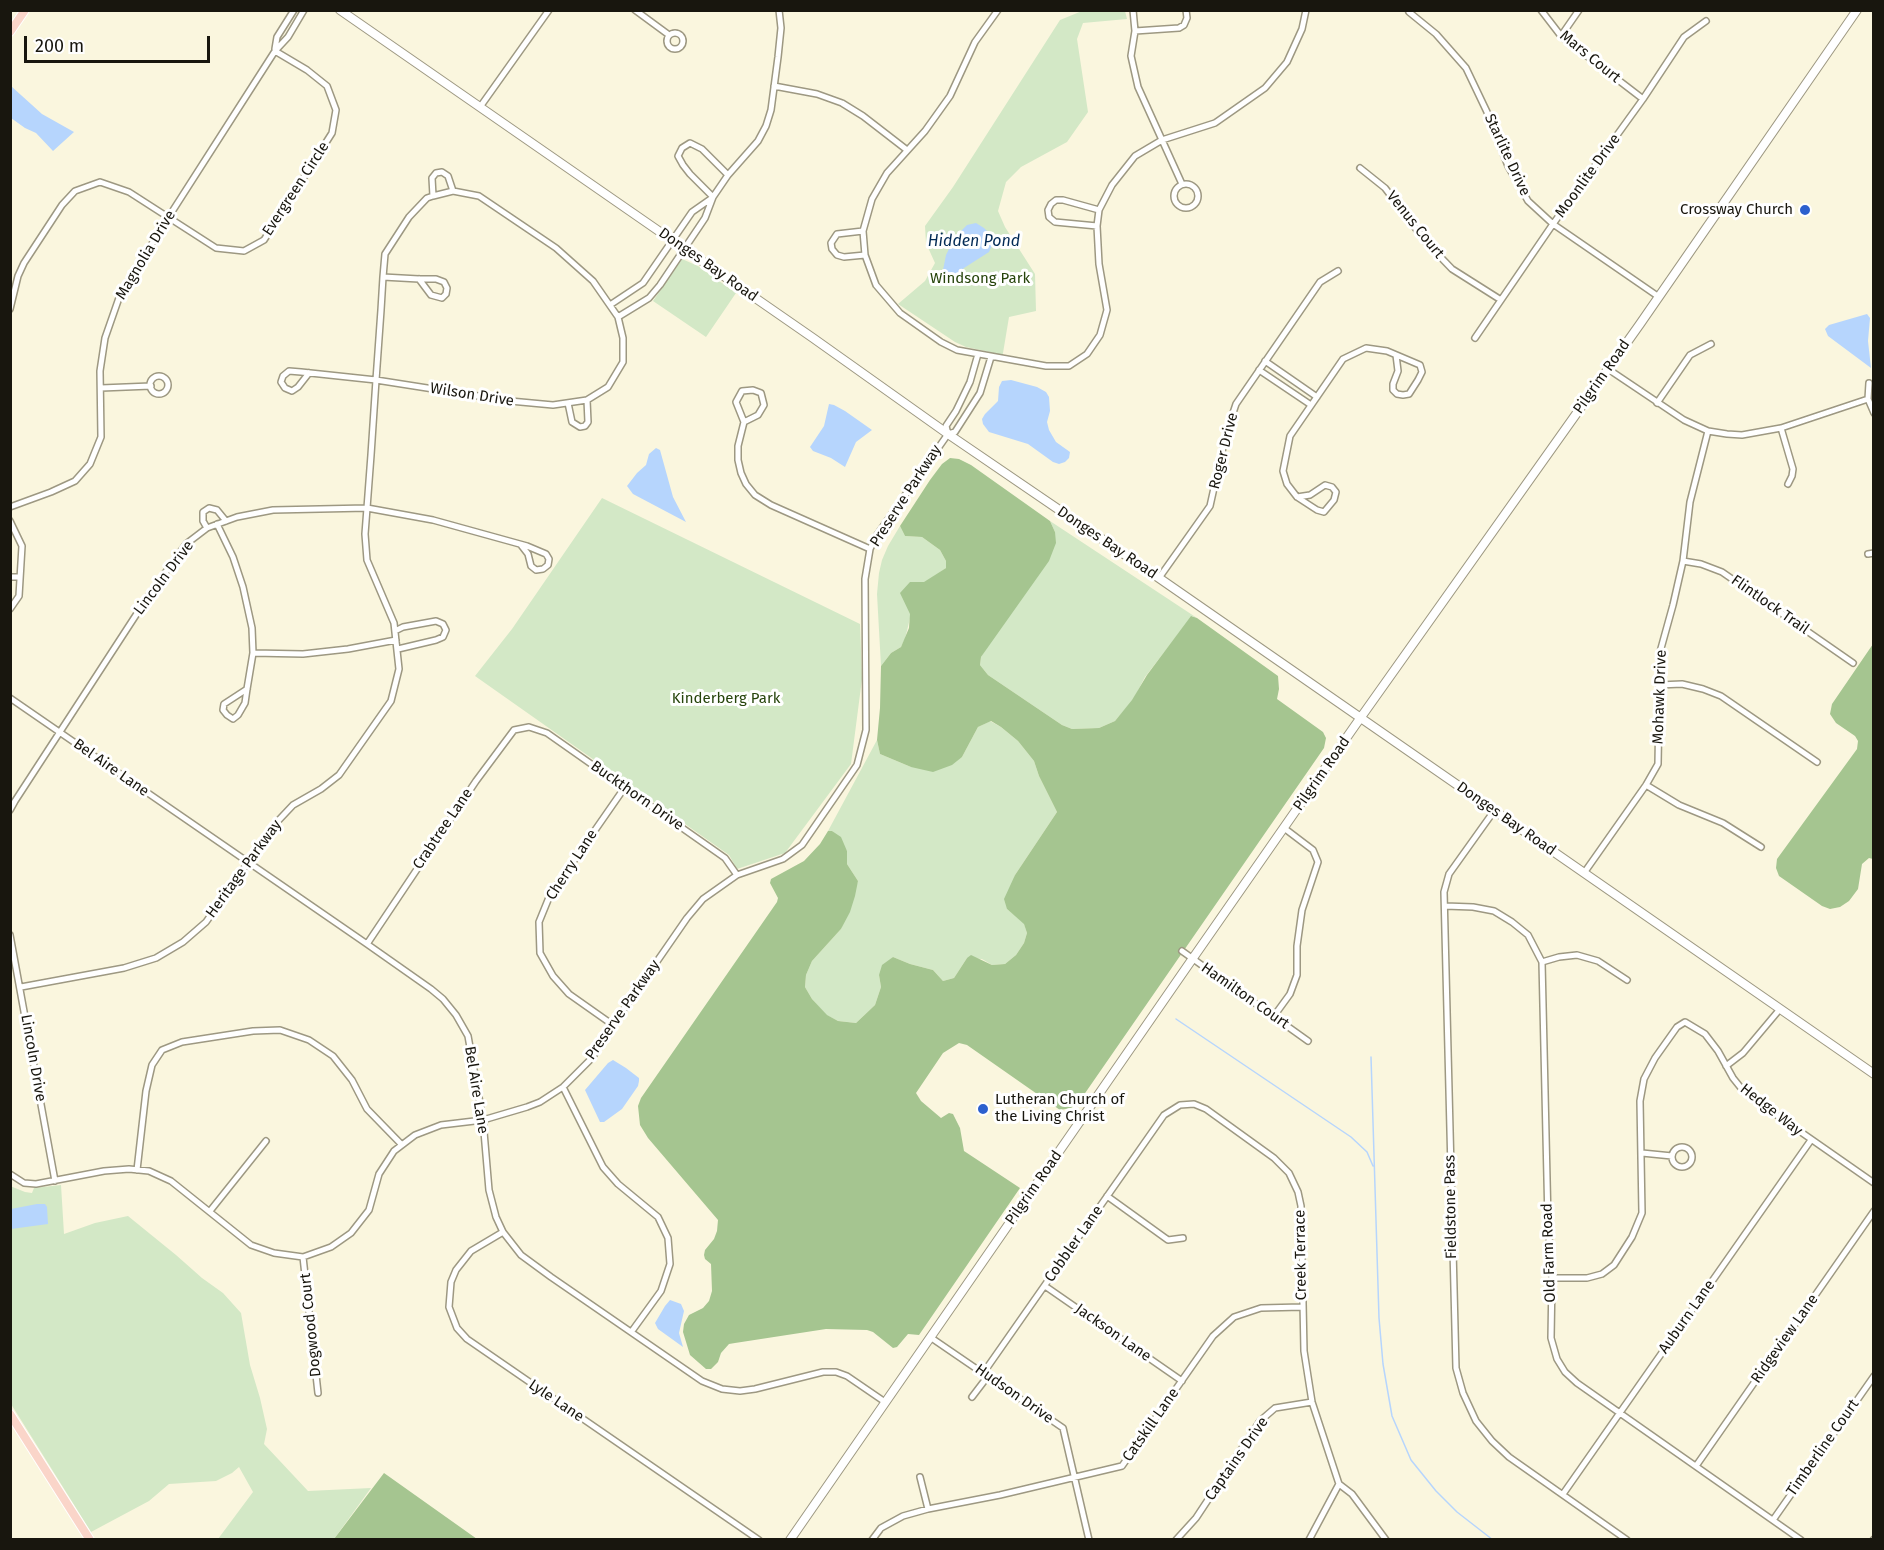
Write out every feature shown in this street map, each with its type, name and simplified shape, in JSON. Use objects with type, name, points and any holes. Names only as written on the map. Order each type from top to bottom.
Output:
[{"type":"main road","points":[[10,32],[25,10]]},
{"type":"main road","points":[[10,1414],[90,1539]]},
{"type":"street","name":"Magnolia Drive","points":[[275,51],[278,37],[294,10]]},
{"type":"street","name":"Magnolia Drive","points":[[10,507],[75,481],[90,464],[101,437],[100,371],[105,338],[120,295],[275,51],[288,37],[304,10]]},
{"type":"street","name":"Donges Bay Road","points":[[340,10],[948,434],[1874,1074]]},
{"type":"street","points":[[480,107],[549,10]]},
{"type":"street","points":[[635,10],[669,35]]},
{"type":"street","points":[[453,191],[448,176],[442,172],[436,173],[432,178],[433,196],[453,191],[479,196],[556,248],[592,281],[618,316],[649,298],[705,218],[713,197],[728,175],[752,148],[766,126],[771,110],[781,28],[779,10]]},
{"type":"street","points":[[998,10],[975,42],[950,96],[925,132],[887,173],[872,199],[863,231],[865,255],[876,285],[900,313],[941,342],[957,350],[1046,366],[1069,366],[1087,354],[1100,336],[1107,310],[1099,264],[1097,226],[1099,210],[1112,185],[1135,156],[1162,140],[1215,123],[1265,88],[1287,62],[1302,29],[1306,10]]},
{"type":"street","points":[[1141,10],[1133,11],[1135,31],[1131,56],[1138,87],[1182,184]]},
{"type":"street","points":[[1135,31],[1179,28],[1184,25],[1187,18],[1186,10]]},
{"type":"street","name":"Mars Court","points":[[1541,10],[1561,36],[1644,99]]},
{"type":"street","points":[[1561,36],[1579,10]]},
{"type":"street","name":"Pilgrim Road","points":[[790,1539],[1192,958],[1659,297],[1857,10]]},
{"type":"street","name":"Starlite Drive","points":[[1408,12],[1436,34],[1466,68],[1487,112],[1508,166],[1527,201],[1554,224],[1659,297]]},
{"type":"street","name":"Moonlite Drive","points":[[1475,338],[1644,99],[1684,37],[1706,21]]},
{"type":"street","name":"Evergreen Circle","points":[[10,309],[16,283],[24,263],[62,205],[75,191],[100,183],[129,192],[216,248],[244,251],[264,240],[332,133],[336,110],[327,86],[307,70],[275,51]]},
{"type":"street","points":[[774,86],[818,94],[842,103],[907,150]]},
{"type":"street","points":[[713,197],[683,165],[678,156],[682,148],[690,143],[702,149],[728,175]]},
{"type":"street","name":"Venus Court","points":[[1360,168],[1385,188],[1426,242],[1452,269],[1501,300]]},
{"type":"street","points":[[1182,184],[1194,186],[1198,194],[1196,202],[1190,207],[1178,206],[1174,200],[1174,192],[1182,184]]},
{"type":"street","name":"Heritage Parkway","points":[[21,987],[124,968],[156,958],[183,942],[206,922],[276,823],[293,805],[321,789],[339,775],[391,701],[399,669],[394,623],[367,560],[365,534],[382,277],[385,254],[409,217],[427,198],[433,196]]},
{"type":"street","points":[[610,305],[643,283],[692,212],[713,197]]},
{"type":"street","points":[[1097,226],[1055,222],[1048,217],[1048,210],[1056,200],[1063,200],[1099,210]]},
{"type":"street","points":[[863,231],[837,234],[831,243],[837,255],[844,257],[865,255]]},
{"type":"street","name":"Roger Drive","points":[[1159,578],[1210,506],[1226,434],[1236,404],[1320,282],[1338,271]]},
{"type":"street","points":[[382,277],[436,279],[444,282],[447,288],[446,294],[442,298],[431,295],[419,279]]},
{"type":"street","name":"Wilson Drive","points":[[309,373],[292,391],[285,388],[281,382],[283,376],[289,371],[309,373],[376,380],[510,401],[553,405],[587,400],[608,387],[623,362],[623,338],[618,316]]},
{"type":"street","points":[[1657,403],[1690,356],[1712,344]]},
{"type":"street","points":[[1297,497],[1310,495],[1325,485],[1332,486],[1336,492],[1334,500],[1324,512],[1317,510],[1297,497],[1287,484],[1283,471],[1290,436],[1343,359],[1366,348],[1387,351],[1420,365],[1422,372],[1408,394],[1397,394],[1393,390],[1398,371],[1396,355]]},
{"type":"street","points":[[978,354],[970,382],[946,426],[948,434],[955,432],[980,393],[991,357]]},
{"type":"street","points":[[1265,361],[1317,397]]},
{"type":"street","points":[[1608,369],[1684,420],[1708,431],[1742,435],[1781,428],[1868,399]]},
{"type":"street","points":[[1259,370],[1311,405]]},
{"type":"street","points":[[1869,383],[1868,399],[1874,413]]},
{"type":"street","points":[[101,388],[151,386]]},
{"type":"street","points":[[744,422],[758,415],[764,405],[761,393],[753,390],[742,391],[735,402],[744,422],[738,446],[738,460],[746,484],[755,495],[771,505],[870,549]]},
{"type":"street","points":[[568,403],[572,422],[580,427],[585,426],[588,422],[587,400]]},
{"type":"street","points":[[1781,428],[1793,469],[1788,484]]},
{"type":"street","name":"Mohawk Drive","points":[[1584,873],[1646,785],[1658,764],[1660,652],[1683,561],[1690,502],[1708,431]]},
{"type":"street","name":"Preserve Parkway","points":[[10,1174],[30,1184],[104,1171],[149,1171],[171,1181],[251,1245],[274,1253],[303,1257],[331,1246],[351,1233],[369,1210],[379,1174],[394,1151],[415,1136],[441,1125],[483,1120],[527,1107],[540,1102],[563,1087],[592,1058],[697,905],[737,875],[783,859],[802,845],[857,765],[866,730],[865,579],[870,549],[877,535],[948,434]]},
{"type":"street","points":[[207,528],[203,521],[203,512],[209,508],[216,510],[226,521]]},
{"type":"street","name":"Lincoln Drive","points":[[10,810],[149,595],[186,544],[207,528],[237,517],[273,510],[367,508],[433,520],[521,545],[541,551],[549,559],[548,565],[536,570],[531,566],[528,554],[521,545]]},
{"type":"street","points":[[10,521],[22,546],[19,596],[10,609]]},
{"type":"street","points":[[217,524],[233,558],[243,587],[252,628],[253,653],[248,689],[245,703],[233,719],[223,710],[224,704],[248,689]]},
{"type":"street","name":"Flintlock Trail","points":[[1683,561],[1701,564],[1722,572],[1853,663]]},
{"type":"street","points":[[10,577],[20,577]]},
{"type":"street","points":[[395,631],[412,625],[436,621],[443,624],[446,630],[443,637],[436,640],[398,649]]},
{"type":"street","points":[[253,653],[303,654],[337,651],[396,640]]},
{"type":"street","points":[[1659,685],[1682,684],[1721,696],[1817,762]]},
{"type":"street","name":"Bel Aire Lane","points":[[10,698],[443,999],[456,1015],[468,1036],[483,1120],[489,1190],[496,1217],[503,1232],[521,1255],[702,1381],[722,1389],[740,1391],[823,1371],[836,1372],[847,1376],[885,1402]]},
{"type":"street","name":"Buckthorn Drive","points":[[529,727],[547,733],[725,858],[737,875]]},
{"type":"street","name":"Crabtree Lane","points":[[367,944],[499,748],[514,730],[529,727]]},
{"type":"street","points":[[1646,785],[1679,805],[1723,822],[1761,847]]},
{"type":"street","name":"Cherry Lane","points":[[613,1025],[569,994],[553,976],[540,953],[539,922],[549,895],[625,788]]},
{"type":"street","name":"Fieldstone Pass","points":[[1494,811],[1449,874],[1444,892],[1456,1368],[1463,1393],[1476,1420],[1492,1441],[1509,1457],[1627,1539]]},
{"type":"street","points":[[1275,1016],[1290,994],[1297,975],[1297,946],[1302,910],[1318,862],[1313,850],[1284,828]]},
{"type":"street","name":"Old Farm Road","points":[[1445,906],[1473,907],[1494,911],[1503,916],[1528,935],[1542,962],[1548,1222],[1552,1278],[1551,1338],[1557,1359],[1565,1372],[1577,1383],[1801,1539]]},
{"type":"street","name":"Lincoln Drive","points":[[10,935],[55,1181]]},
{"type":"street","name":"Hamilton Court","points":[[1182,951],[1308,1041]]},
{"type":"street","points":[[1542,962],[1577,955],[1598,961],[1627,980]]},
{"type":"street","points":[[1726,1066],[1743,1053],[1780,1009]]},
{"type":"street","name":"Hedge Way","points":[[1642,1153],[1640,1101],[1644,1079],[1655,1058],[1677,1027],[1685,1022],[1705,1034],[1744,1093],[1874,1183]]},
{"type":"street","points":[[137,1170],[146,1091],[152,1065],[162,1050],[182,1042],[253,1031],[280,1030],[309,1040],[333,1056],[352,1080],[366,1109],[402,1145]]},
{"type":"street","points":[[563,1087],[603,1167],[618,1184],[658,1217],[668,1238],[670,1264],[661,1291],[632,1331]]},
{"type":"street","name":"Creek Terrace","points":[[1164,1115],[1180,1105],[1194,1104],[1206,1109],[1274,1158],[1289,1173],[1298,1192],[1301,1206],[1304,1351],[1312,1402],[1339,1484]]},
{"type":"street","name":"Cobbler Lane","points":[[972,1397],[1045,1286],[1164,1115]]},
{"type":"street","name":"Auburn Lane","points":[[1563,1494],[1811,1140]]},
{"type":"street","points":[[210,1211],[266,1141]]},
{"type":"street","points":[[1552,1278],[1587,1278],[1602,1274],[1614,1265],[1632,1238],[1642,1213],[1642,1153],[1672,1156]]},
{"type":"street","points":[[1107,1196],[1168,1240],[1183,1238]]},
{"type":"street","name":"Ridgeview Lane","points":[[1696,1466],[1874,1211]]},
{"type":"street","name":"Lyle Lane","points":[[503,1232],[471,1251],[456,1270],[451,1282],[449,1307],[451,1317],[462,1334],[759,1539]]},
{"type":"street","name":"Dogwood Court","points":[[303,1257],[318,1393]]},
{"type":"street","name":"Jackson Lane","points":[[1045,1286],[1182,1381]]},
{"type":"street","name":"Catskill Lane","points":[[872,1539],[881,1528],[903,1516],[1122,1466],[1214,1336],[1234,1317],[1261,1308],[1302,1308]]},
{"type":"street","name":"Hudson Drive","points":[[930,1338],[1063,1428],[1089,1539]]},
{"type":"street","name":"Timberline Court","points":[[1773,1520],[1874,1376]]},
{"type":"street","name":"Captains Drive","points":[[1176,1539],[1196,1518],[1260,1421],[1275,1408],[1312,1402]]},
{"type":"street","points":[[920,1478],[928,1509]]},
{"type":"street","points":[[1309,1539],[1339,1484],[1352,1494],[1386,1539]]},
{"type":"green space","name":"Windsong Park","points":[[1082,11],[1125,11],[1127,19],[1083,23],[1077,39],[1088,112],[1067,142],[1021,167],[1006,182],[998,211],[1005,227],[1035,274],[1036,311],[1009,317],[1002,359],[990,352],[955,342],[898,304],[925,281],[935,263],[926,243],[925,226],[953,187],[1060,20]]},
{"type":"green space","points":[[682,259],[698,266],[736,293],[706,337],[653,301]]},
{"type":"green space","points":[[950,458],[959,459],[971,465],[1050,521],[1055,532],[1056,543],[1049,561],[981,657],[980,665],[988,675],[1062,725],[1072,729],[1099,728],[1115,721],[1191,616],[1278,676],[1277,699],[1323,732],[1326,738],[1324,748],[1081,1099],[1071,1108],[1060,1110],[967,1045],[959,1043],[943,1053],[916,1093],[921,1101],[941,1118],[949,1113],[953,1114],[960,1128],[964,1151],[1020,1188],[919,1335],[908,1334],[897,1347],[893,1348],[867,1330],[826,1329],[735,1343],[729,1344],[711,1369],[706,1369],[690,1355],[683,1332],[689,1315],[703,1308],[709,1301],[712,1291],[711,1264],[704,1255],[705,1250],[714,1239],[718,1220],[648,1138],[640,1125],[638,1106],[641,1098],[777,902],[778,898],[770,883],[771,879],[804,861],[820,844],[828,831],[841,837],[847,851],[847,864],[858,881],[855,896],[841,929],[812,961],[806,975],[805,987],[812,999],[827,1015],[838,1021],[856,1023],[875,1005],[881,987],[879,975],[882,965],[893,957],[933,970],[943,981],[954,978],[971,955],[992,965],[1005,964],[1016,955],[1027,933],[1024,924],[1007,909],[1004,899],[1015,875],[1057,812],[1034,761],[1018,741],[991,721],[978,727],[962,757],[952,765],[933,772],[911,767],[880,754],[877,740],[881,666],[891,653],[901,647],[909,628],[910,614],[900,593],[910,582],[924,582],[946,568],[946,561],[940,550],[922,537],[905,536],[900,526],[930,480],[942,464]]},
{"type":"green space","name":"Kinderberg Park","points":[[602,498],[860,624],[862,679],[851,764],[785,853],[737,869],[729,855],[475,676],[512,629]]},
{"type":"green space","points":[[1050,521],[1197,618],[1192,616],[1145,677],[1133,700],[1115,721],[1099,728],[1072,729],[1062,725],[988,675],[980,665],[981,657],[1055,532]]},
{"type":"green space","points":[[900,526],[905,536],[922,537],[940,550],[946,561],[946,568],[924,583],[910,582],[911,614],[905,639],[901,647],[891,653],[881,666],[877,594],[879,573],[888,546]]},
{"type":"green space","points":[[1873,644],[1873,859],[1869,858],[1862,864],[1858,889],[1849,901],[1840,907],[1830,909],[1822,906],[1779,876],[1776,868],[1777,859],[1857,749],[1858,741],[1855,736],[1836,723],[1830,714],[1832,704]]},
{"type":"green space","points":[[990,721],[1018,741],[1034,761],[1057,812],[1015,875],[1007,909],[1024,923],[1027,933],[1024,943],[1016,955],[1005,964],[992,965],[982,959],[967,958],[954,978],[943,981],[933,970],[893,957],[879,975],[881,987],[875,1005],[856,1023],[838,1021],[826,1015],[805,987],[806,975],[812,961],[841,929],[858,881],[847,864],[847,851],[832,831],[828,831],[877,740],[880,754],[911,767],[962,757],[978,727]]},
{"type":"green space","points":[[61,1185],[64,1234],[95,1223],[128,1216],[223,1293],[241,1313],[250,1365],[267,1429],[264,1444],[308,1491],[371,1488],[334,1539],[218,1539],[253,1492],[239,1467],[216,1481],[169,1484],[149,1501],[91,1532],[11,1404],[10,1186],[32,1193],[34,1188]]},
{"type":"green space","points":[[384,1473],[477,1539],[334,1539]]},
{"type":"water","points":[[11,86],[42,114],[74,132],[53,151],[36,133],[11,118]]},
{"type":"water","name":"Hidden Pond","points":[[976,223],[993,237],[989,252],[944,283],[942,275],[946,255],[951,245],[967,225]]},
{"type":"water","points":[[1867,314],[1870,318],[1868,341],[1871,368],[1828,336],[1825,329],[1829,325]]},
{"type":"water","points":[[1011,380],[1037,387],[1046,392],[1049,397],[1050,411],[1047,422],[1049,430],[1056,442],[1070,452],[1065,462],[1059,464],[1053,462],[1028,444],[989,432],[983,424],[982,419],[985,414],[998,401],[1002,381]]},
{"type":"water","points":[[829,404],[845,411],[872,430],[856,442],[845,467],[813,451],[810,447],[824,426]]},
{"type":"water","points":[[656,448],[660,450],[673,497],[686,522],[633,494],[627,486],[646,465],[649,454]]},
{"type":"water","points":[[613,1060],[639,1078],[638,1086],[622,1109],[604,1122],[600,1122],[585,1090]]},
{"type":"water","points":[[45,1204],[47,1207],[48,1224],[11,1229],[11,1209]]},
{"type":"water","points":[[670,1300],[681,1304],[684,1311],[679,1333],[683,1347],[658,1329],[655,1323]]},
{"type":"waterway","points":[[1176,1019],[1351,1137],[1367,1152],[1373,1166]]},
{"type":"waterway","points":[[1371,1057],[1379,1318],[1383,1364],[1392,1416],[1411,1460],[1436,1491],[1457,1512],[1493,1540]]},
{"type":"place","name":"Crossway Church","points":[[1805,210]]},
{"type":"place","name":"Lutheran Church of the Living Christ","points":[[983,1109]]}]
